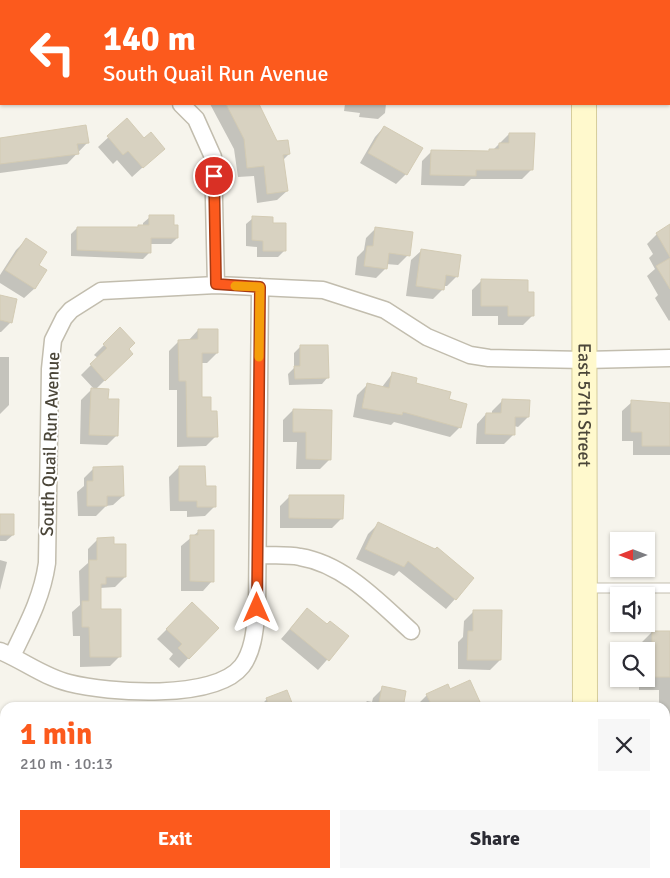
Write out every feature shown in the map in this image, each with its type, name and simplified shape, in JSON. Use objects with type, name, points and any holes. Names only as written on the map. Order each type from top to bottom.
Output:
[{"type":"main road","name":"East 57th Street","points":[[584,105],[585,702]]},
{"type":"street","points":[[182,105],[196,119],[207,139],[213,158],[216,284]]},
{"type":"street","name":"South Quail Run Avenue","points":[[6,654],[36,609],[44,585],[50,369],[57,328],[71,310],[101,291],[216,284],[323,290],[358,299],[384,310],[427,337],[470,355],[488,358],[585,360],[670,358]]},
{"type":"street","points":[[6,654],[38,672],[68,683],[101,689],[183,691],[209,687],[233,676],[243,666],[250,652],[257,608],[260,287]]},
{"type":"street","points":[[258,556],[298,556],[324,564],[357,584],[410,631]]},
{"type":"lane","points":[[585,588],[670,588]]},
{"type":"building","points":[[227,105],[259,105],[277,141],[288,140],[290,154],[283,155],[288,191],[267,194],[264,166],[247,168],[244,139]]},
{"type":"building","points":[[127,118],[144,138],[151,132],[165,149],[143,168],[128,151],[123,155],[107,136]]},
{"type":"building","points":[[86,125],[89,143],[77,144],[79,154],[0,164],[0,138]]},
{"type":"building","points":[[384,126],[423,148],[407,175],[368,153]]},
{"type":"building","points":[[509,133],[535,133],[533,170],[476,170],[476,176],[430,175],[431,150],[489,151],[489,149],[499,149],[499,143],[509,143]]},
{"type":"building","points":[[149,215],[174,215],[174,225],[178,225],[178,238],[151,238],[151,253],[77,250],[77,227],[138,227],[138,225],[149,225]]},
{"type":"building","points":[[252,216],[273,217],[273,223],[286,223],[286,251],[263,251],[263,241],[252,240]]},
{"type":"building","points":[[670,224],[670,257],[656,233]]},
{"type":"building","points":[[375,227],[413,232],[410,256],[389,253],[387,269],[364,266],[367,246],[373,246]]},
{"type":"building","points":[[26,238],[47,252],[39,265],[47,270],[35,289],[5,270]]},
{"type":"building","points":[[421,249],[461,255],[458,277],[446,275],[444,290],[416,286]]},
{"type":"building","points":[[670,258],[670,289],[656,266]]},
{"type":"building","points":[[481,279],[528,280],[528,292],[534,292],[534,316],[508,316],[508,306],[481,306]]},
{"type":"building","points":[[0,295],[17,299],[12,323],[0,320]]},
{"type":"building","points":[[120,327],[135,343],[129,349],[133,354],[105,381],[90,364],[107,348],[103,344]]},
{"type":"building","points":[[198,329],[218,329],[218,353],[202,353],[202,397],[211,397],[211,411],[217,411],[218,437],[187,437],[186,381],[179,381],[178,340],[198,339]]},
{"type":"building","points":[[300,345],[328,345],[329,378],[295,379],[294,366],[300,366]]},
{"type":"building","points":[[392,372],[417,378],[416,383],[451,392],[449,399],[467,404],[461,428],[403,412],[402,415],[362,408],[367,383],[389,388]]},
{"type":"building","points":[[91,388],[109,389],[108,399],[119,399],[118,436],[89,435]]},
{"type":"building","points":[[502,399],[530,400],[529,417],[515,417],[515,435],[485,434],[486,413],[501,413]]},
{"type":"building","points":[[631,400],[670,403],[670,446],[642,446],[642,432],[631,432]]},
{"type":"building","points":[[293,409],[332,410],[331,460],[306,459],[306,432],[293,432]]},
{"type":"building","points":[[123,466],[124,496],[107,496],[107,506],[87,506],[87,481],[93,481],[93,467]]},
{"type":"building","points":[[179,466],[205,466],[206,486],[216,486],[216,507],[197,507],[197,501],[179,501]]},
{"type":"building","points":[[289,495],[344,495],[343,519],[289,518]]},
{"type":"building","points":[[0,514],[14,514],[14,535],[0,535]]},
{"type":"building","points":[[378,522],[435,549],[437,547],[474,578],[456,600],[408,561],[404,567],[365,549]]},
{"type":"building","points":[[198,530],[214,530],[214,582],[190,581],[190,535],[198,535]]},
{"type":"building","points":[[114,537],[114,544],[126,544],[126,577],[106,577],[106,584],[101,584],[101,609],[121,609],[121,657],[90,657],[89,627],[82,627],[82,601],[89,601],[89,560],[97,560],[97,538]]},
{"type":"building","points":[[192,602],[219,628],[189,659],[178,648],[182,644],[166,629]]},
{"type":"building","points":[[307,608],[327,624],[330,621],[349,636],[329,661],[290,629]]},
{"type":"building","points":[[473,610],[502,610],[501,660],[467,660],[468,631],[473,631]]},
{"type":"building","points":[[670,631],[670,677],[655,677],[655,642],[652,642],[652,632]]},
{"type":"building","points":[[470,680],[480,702],[430,702],[426,694],[448,684],[450,689]]},
{"type":"building","points":[[382,686],[406,691],[404,702],[379,702]]},
{"type":"building","points":[[287,690],[292,702],[268,702],[266,698]]},
{"type":"slow traffic","points":[[235,286],[260,287],[259,357]]},
{"type":"route","points":[[214,176],[216,284],[260,287],[257,608]]}]
